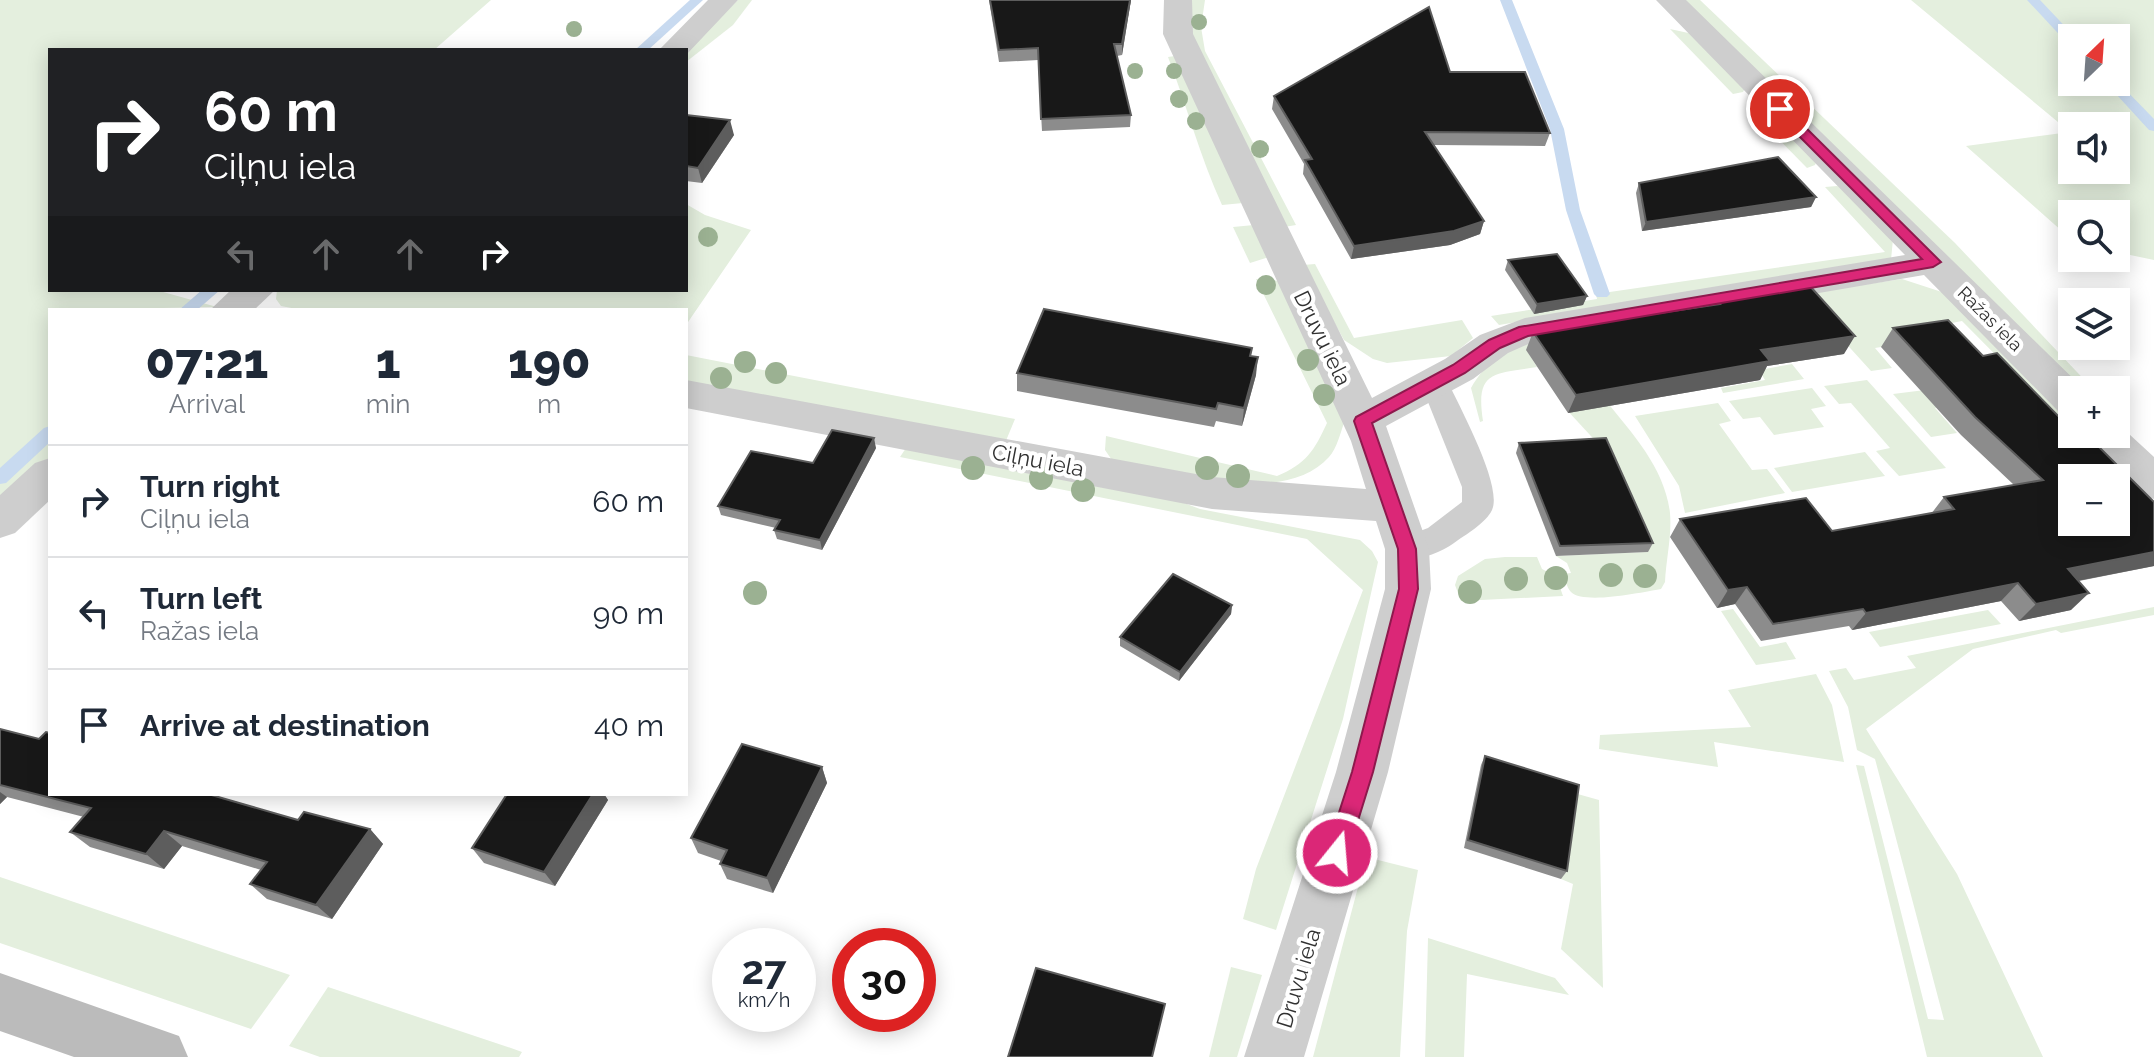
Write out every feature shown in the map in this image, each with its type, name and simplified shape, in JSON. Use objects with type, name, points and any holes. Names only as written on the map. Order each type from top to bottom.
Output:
[{"type":"main road","points":[[0,1002],[158,1057]]},
{"type":"street","points":[[676,48],[724,0]]},
{"type":"street","name":"Druvu iela","points":[[1178,0],[1178,34],[1362,421],[1400,526],[1408,589],[1382,699],[1274,1057]]},
{"type":"street","name":"Ražas iela","points":[[1670,0],[2058,387]]},
{"type":"street","points":[[1362,421],[1434,382],[1494,344],[1525,331],[1933,262]]},
{"type":"street","name":"Ciļņu iela","points":[[688,394],[1212,493],[1354,506],[1400,526]]},
{"type":"street","points":[[2119,448],[2154,483]]},
{"type":"street","points":[[0,521],[48,476]]},
{"type":"lane","points":[[1400,526],[1439,537],[1478,507],[1478,487],[1434,382]]},
{"type":"green space","points":[[0,0],[491,0],[436,48],[48,48],[48,292],[163,292],[217,307],[48,308],[48,462],[0,506]]},
{"type":"green space","points":[[738,0],[752,0],[733,25],[688,60],[688,49]]},
{"type":"green space","points":[[1188,0],[1205,0],[1201,27],[1205,51],[1296,225],[1284,227],[1190,34]]},
{"type":"green space","points":[[1682,0],[1700,0],[1955,243],[2058,352],[2058,360],[2066,360],[2081,376],[2063,376]]},
{"type":"green space","points":[[1911,0],[2154,0],[2154,260],[2130,255],[2130,200],[2058,200],[2058,228],[1966,146],[2058,134],[2058,184],[2130,184],[2130,112],[2058,112],[2058,122]]},
{"type":"green space","points":[[1670,29],[1693,34],[1745,88],[1743,92],[1733,94]]},
{"type":"green space","points":[[1175,56],[1243,203],[1222,205],[1168,57]]},
{"type":"green space","points":[[1755,105],[1763,106],[1817,160],[1815,165],[1807,168],[1749,109]]},
{"type":"green space","points":[[1825,187],[1845,188],[1893,239],[1891,260],[1499,325],[1491,316],[1597,299],[1596,294],[1885,252]]},
{"type":"green space","points":[[688,205],[705,215],[751,230],[688,322],[688,308],[292,308],[281,306],[276,299],[277,292],[688,292]]},
{"type":"green space","points":[[1254,225],[1269,257],[1250,263],[1233,227]]},
{"type":"green space","points":[[1315,264],[1354,338],[1462,320],[1473,338],[1451,356],[1387,363],[1373,359],[1344,340],[1303,265]]},
{"type":"green space","points":[[1256,279],[1281,281],[1344,423],[1329,457],[1309,472],[1285,481],[1256,484],[1195,479],[1114,463],[1105,450],[1106,436],[1277,476],[1295,467],[1313,449],[1327,423]]},
{"type":"green space","points":[[1902,279],[1951,295],[2058,404],[2058,418],[1962,321],[1952,323],[1973,344],[1945,348],[1935,338],[1875,348],[1892,368],[1871,371],[1801,294]]},
{"type":"green space","points":[[1531,338],[1527,351],[1537,367],[1499,374],[1485,383],[1481,404],[1483,421],[1480,422],[1471,388],[1496,358]]},
{"type":"green space","points":[[688,355],[1015,419],[1005,443],[688,383]]},
{"type":"green space","points":[[1792,364],[1804,379],[1723,393],[1721,388],[1765,380],[1759,370]]},
{"type":"green space","points":[[1867,380],[1946,468],[1899,476],[1876,451],[1890,448],[1851,403],[1839,404],[1824,386]]},
{"type":"green space","points":[[1812,388],[1826,406],[1811,409],[1824,427],[1774,435],[1760,417],[1743,419],[1729,401]]},
{"type":"green space","points":[[1925,390],[1940,406],[1935,408],[1957,433],[1931,437],[1893,394]]},
{"type":"green space","points":[[1606,401],[1655,467],[1667,497],[1670,539],[1665,582],[1661,589],[1614,596],[1578,596],[1571,592],[1563,574],[1571,573],[1567,563],[1556,556],[1647,552],[1602,448],[1566,409]]},
{"type":"green space","points":[[1718,403],[1731,421],[1719,424],[1752,470],[1767,469],[1785,493],[1685,513],[1679,486],[1635,416]]},
{"type":"green space","points":[[908,445],[1163,495],[1200,509],[1360,540],[1372,551],[1378,562],[1343,719],[1276,930],[1243,919],[1256,869],[1363,590],[1307,539],[900,457]]},
{"type":"green space","points":[[1865,452],[1885,476],[1792,492],[1774,468]]},
{"type":"green space","points":[[1537,557],[1542,569],[1556,576],[1563,596],[1461,601],[1455,585],[1458,576],[1485,559]]},
{"type":"green space","points":[[2154,607],[2154,615],[2061,633],[2056,630],[1973,649],[1866,729],[1957,874],[2043,1057],[1927,1057],[1856,765],[1864,766],[1928,1019],[1944,1020],[1875,759],[1857,750],[1848,707],[1829,671],[1846,668],[1854,680],[1916,668],[1907,656]]},
{"type":"green space","points":[[1733,609],[1760,647],[1786,642],[1796,659],[1756,665],[1721,611]]},
{"type":"green space","points":[[1988,610],[2001,624],[1880,647],[1869,632]]},
{"type":"green space","points":[[1816,674],[1832,705],[1844,762],[1714,742],[1718,767],[1599,749],[1600,735],[1751,727],[1728,690]]},
{"type":"green space","points":[[1574,793],[1599,800],[1603,988],[1561,949],[1573,884],[1561,879]]},
{"type":"green space","points":[[1366,857],[1418,870],[1407,931],[1400,1057],[1313,1057]]},
{"type":"green space","points":[[0,877],[290,975],[251,1029],[0,943]]},
{"type":"green space","points":[[1428,938],[1555,978],[1569,995],[1467,974],[1464,1057],[1425,1057]]},
{"type":"green space","points":[[1231,967],[1262,975],[1237,1057],[1209,1057]]},
{"type":"green space","points":[[328,987],[522,1052],[519,1057],[320,1057],[289,1046]]},
{"type":"building","points":[[990,0],[1130,0],[1122,44],[1114,44],[1131,115],[1041,119],[1038,48],[999,50]]},
{"type":"building","points":[[1429,7],[1450,72],[1525,72],[1550,133],[1425,132],[1484,221],[1454,231],[1354,246],[1305,160],[1312,159],[1274,96]]},
{"type":"building","points":[[688,115],[730,120],[698,168],[688,166]]},
{"type":"building","points":[[1778,157],[1816,197],[1646,222],[1639,183]]},
{"type":"building","points":[[1557,254],[1587,296],[1537,304],[1508,260]]},
{"type":"building","points":[[1809,285],[1855,336],[1761,350],[1770,361],[1576,395],[1533,332],[1610,315],[1613,320],[1720,304],[1716,299]]},
{"type":"building","points":[[1044,309],[1252,348],[1250,356],[1258,357],[1244,408],[1218,403],[1216,409],[1017,373]]},
{"type":"building","points":[[1948,320],[1983,356],[1997,353],[2058,416],[2058,448],[2100,448],[2116,464],[2058,464],[2058,536],[2130,536],[2130,478],[2154,502],[2154,552],[2068,569],[2089,593],[2036,604],[2018,583],[1866,613],[1863,609],[1773,624],[1747,587],[1728,590],[1680,519],[1806,498],[1832,531],[1954,509],[1944,497],[2043,480],[1975,417],[1893,328]]},
{"type":"building","points":[[832,430],[874,438],[820,540],[774,530],[780,520],[718,506],[751,451],[813,463]]},
{"type":"building","points":[[1606,438],[1653,543],[1560,546],[1519,443]]},
{"type":"building","points":[[1173,574],[1232,605],[1180,672],[1120,637]]},
{"type":"building","points":[[0,729],[39,739],[46,732],[48,796],[215,796],[298,820],[304,812],[370,829],[316,905],[250,884],[267,862],[164,831],[146,854],[70,832],[91,808],[0,785]]},
{"type":"building","points":[[742,744],[822,767],[767,878],[720,864],[727,850],[691,838]]},
{"type":"building","points":[[1485,756],[1579,785],[1567,871],[1468,840]]},
{"type":"building","points":[[506,796],[592,796],[544,872],[472,848]]},
{"type":"building","points":[[1036,968],[1165,1004],[1152,1057],[1008,1057]]},
{"type":"waterway","points":[[643,48],[697,0]]},
{"type":"waterway","points":[[1506,0],[1557,129],[1573,210],[1602,294]]},
{"type":"waterway","points":[[2033,0],[2058,26]]},
{"type":"waterway","points":[[2124,96],[2154,127]]},
{"type":"waterway","points":[[190,308],[210,292]]},
{"type":"waterway","points":[[0,478],[48,434]]},
{"type":"route","points":[[1337,853],[1362,772],[1408,589],[1407,549],[1372,441],[1362,421],[1459,369],[1494,344],[1525,331],[1933,262],[1780,109]]}]
